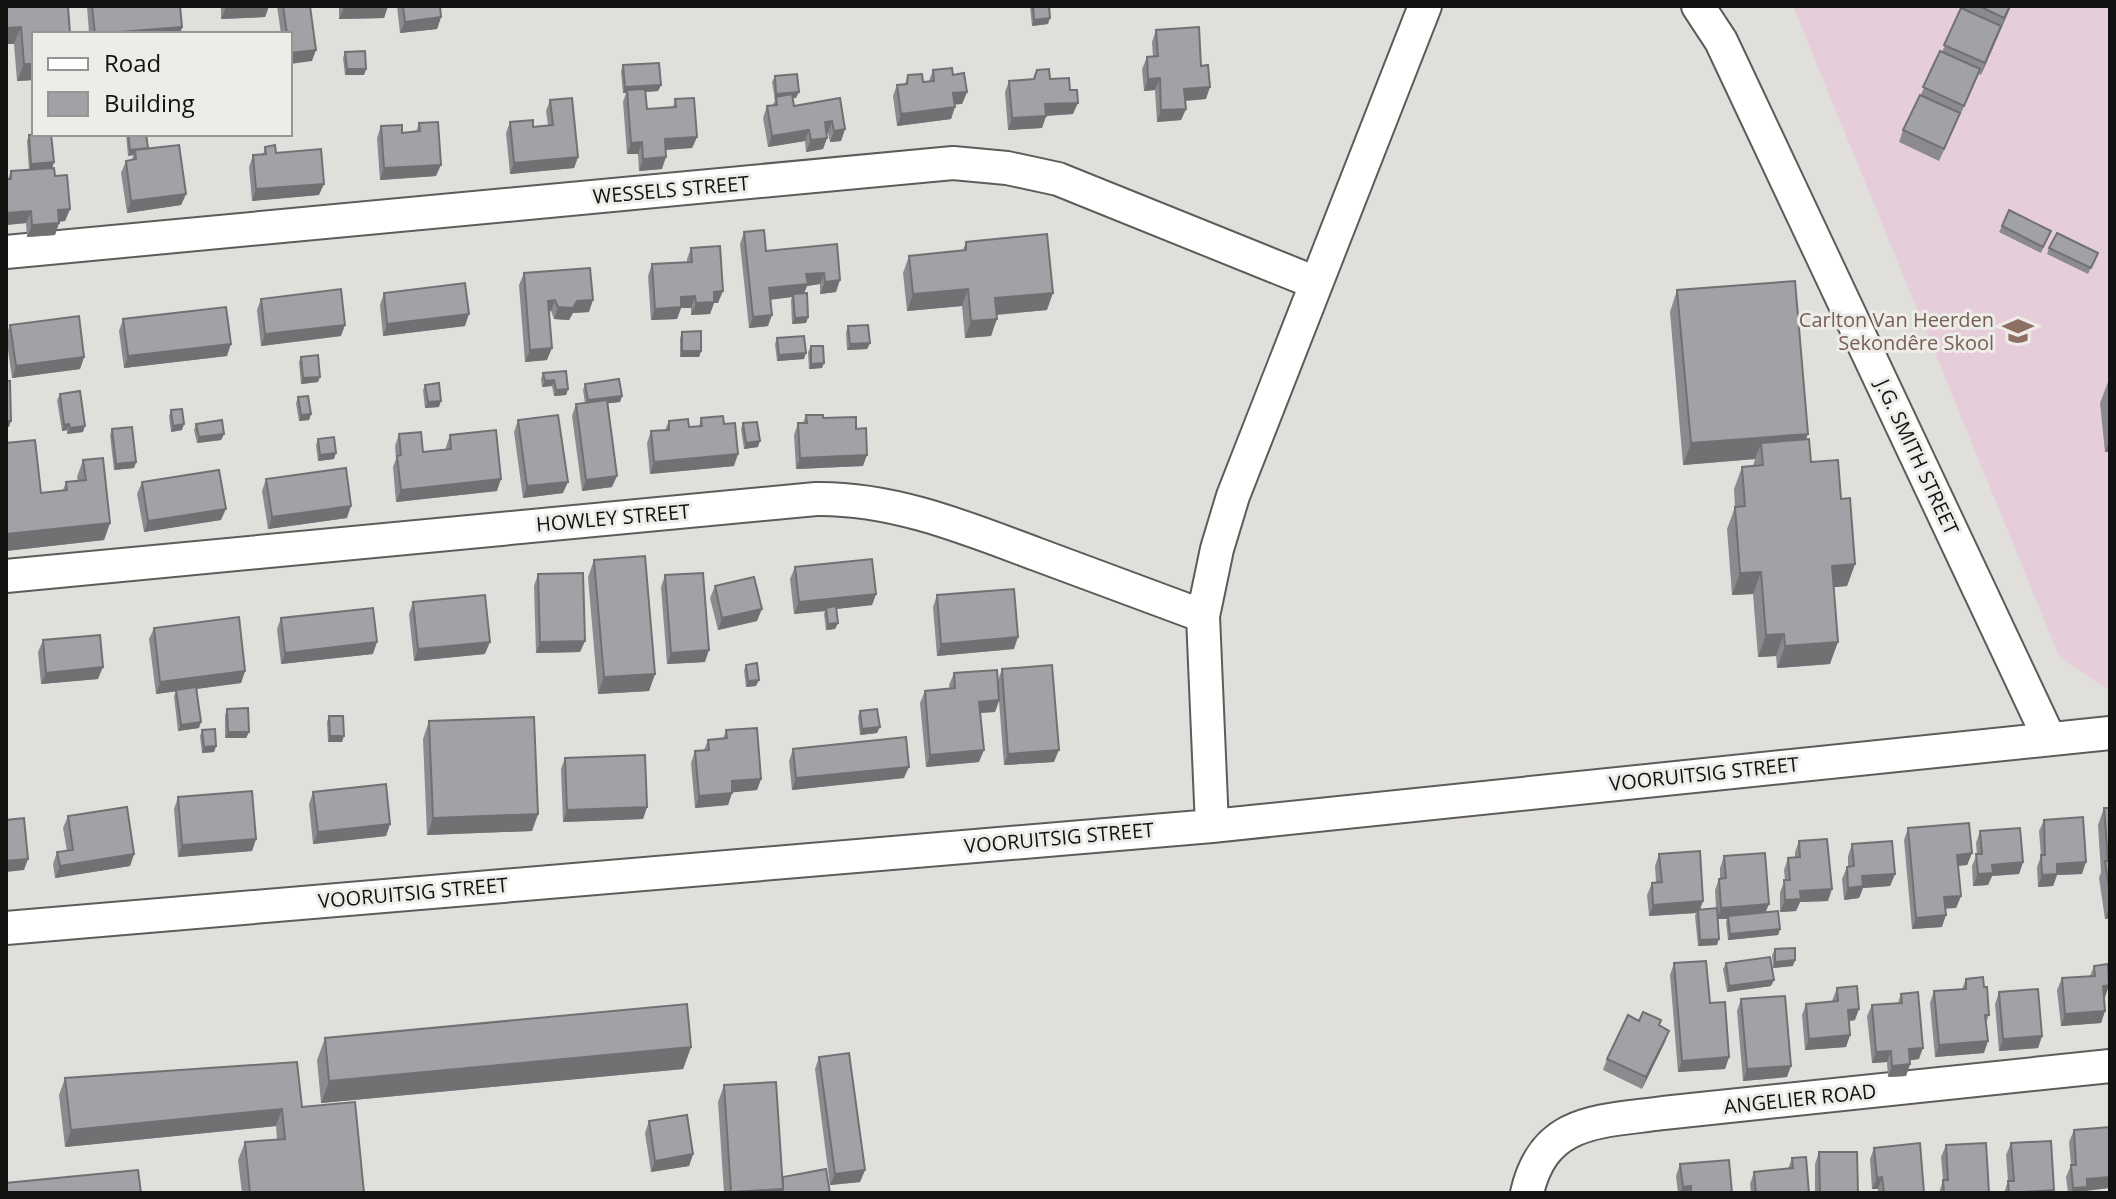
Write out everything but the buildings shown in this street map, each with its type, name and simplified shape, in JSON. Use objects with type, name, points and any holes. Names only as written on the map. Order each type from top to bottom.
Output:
[{"type":"street","points":[[1212,826],[1203,616],[1217,549],[1233,496],[1425,6]]},
{"type":"street","name":"J.G. SMITH STREET","points":[[1698,6],[1721,41],[2049,738]]},
{"type":"street","name":"WESSELS STREET","points":[[6,252],[953,163],[1007,168],[1058,179],[1316,283]]},
{"type":"street","name":"HOWLEY STREET","points":[[6,576],[847,499],[891,506],[955,524],[1203,616]]},
{"type":"street","name":"VOORUITSIG STREET","points":[[6,928],[1212,826],[2110,733]]},
{"type":"street","name":"ANGELIER ROAD","points":[[1527,1193],[1529,1182],[1550,1146],[1564,1133],[1596,1122],[2110,1066]]},
{"type":"shaded area","name":"Carlton Van Heerden Sekondêre Skool","points":[[1793,6],[2110,6],[2110,687],[2105,688],[2059,656]]},
{"type":"place","name":"Carlton Van Heerden Sekondêre Skool","points":[[2018,331]]}]
